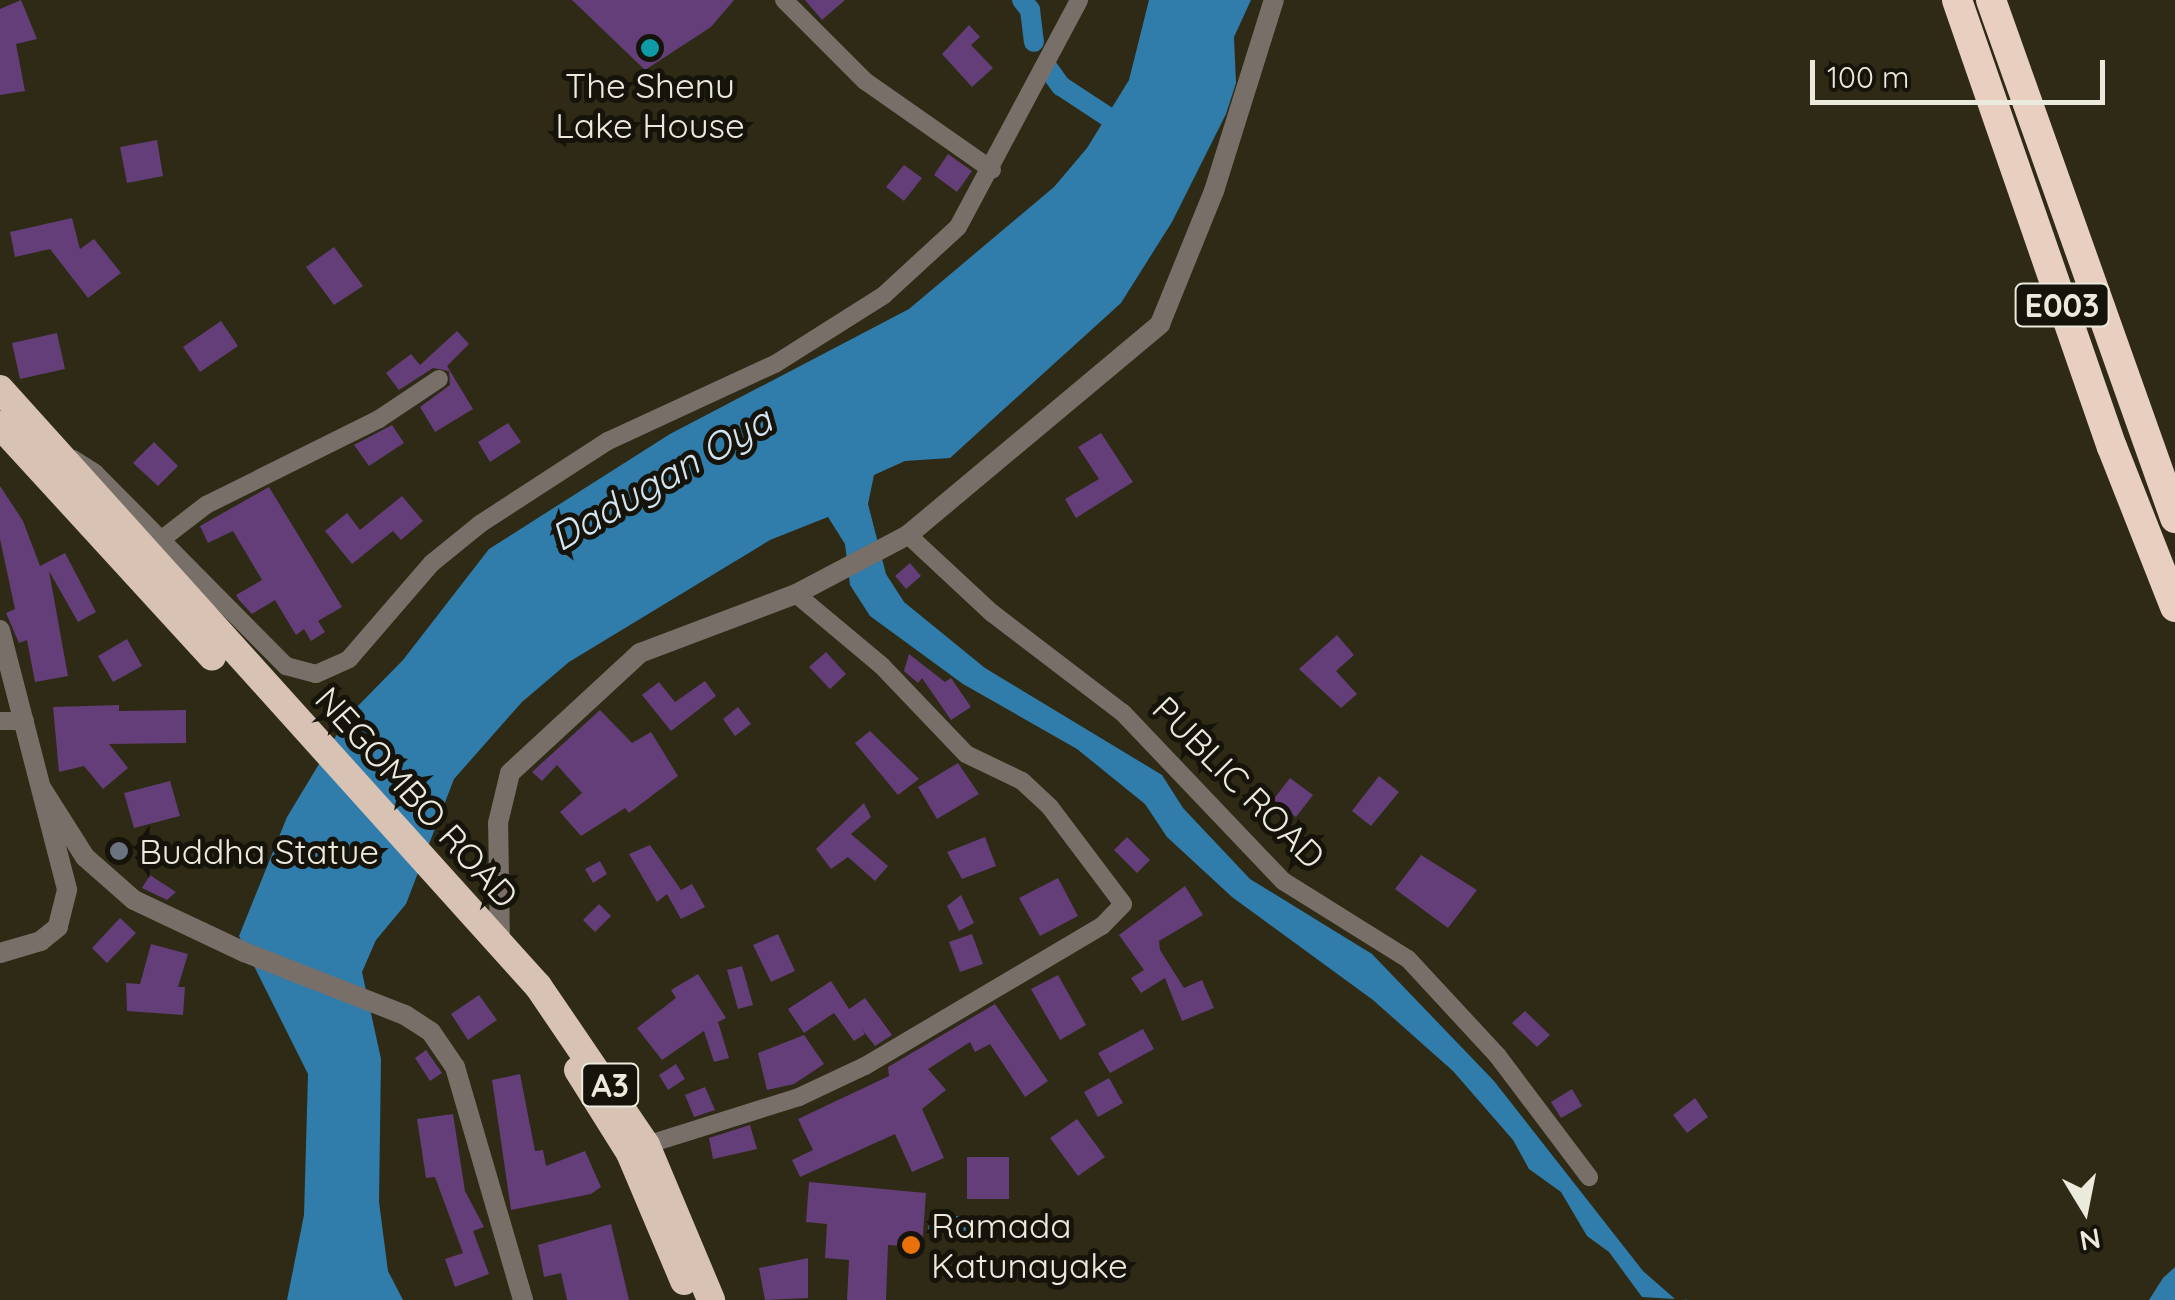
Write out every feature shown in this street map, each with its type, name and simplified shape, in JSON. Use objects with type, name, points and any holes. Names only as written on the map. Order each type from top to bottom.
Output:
[{"type":"highway","name":"E003","points":[[1956,0],[2112,447],[2175,607]]},
{"type":"highway","name":"E003","points":[[1992,0],[2175,518]]},
{"type":"highway","name":"NEGOMBO ROAD","points":[[0,389],[294,732]]},
{"type":"highway","name":"NEGOMBO ROAD","points":[[0,425],[456,905],[500,944],[594,1062],[646,1145],[711,1300]]},
{"type":"highway","name":"NEGOMBO ROAD","points":[[456,905],[524,995],[630,1153],[690,1300]]},
{"type":"street","points":[[784,0],[865,81],[992,170]]},
{"type":"street","points":[[43,440],[96,472],[286,666],[316,674],[349,659],[432,564],[480,524],[554,482],[608,441],[775,364],[884,295],[958,227],[992,170],[1033,76],[1079,0]]},
{"type":"street","points":[[500,944],[498,824],[510,774],[640,653],[796,594],[908,535],[1160,324],[1214,192],[1274,0]]},
{"type":"street","points":[[162,540],[206,505],[380,419],[439,379]]},
{"type":"street","name":"PUBLIC ROAD","points":[[908,535],[992,613],[1123,714],[1283,881],[1408,959],[1497,1056],[1589,1177]]},
{"type":"street","points":[[646,1145],[799,1096],[865,1066],[1102,926],[1124,904],[1050,807],[1022,782],[966,754],[882,666],[796,594]]},
{"type":"street","points":[[0,630],[42,789],[66,906],[58,927],[41,941],[0,953]]},
{"type":"street","points":[[0,721],[25,722]]},
{"type":"street","points":[[42,789],[86,857],[134,900],[244,952],[406,1016],[431,1032],[455,1067],[522,1300]]},
{"type":"water","name":"Dadugan Oya","points":[[1149,0],[1251,0],[1234,37],[1236,83],[1226,114],[1172,222],[1121,303],[950,458],[905,461],[874,475],[868,504],[886,574],[904,602],[985,668],[1162,775],[1183,808],[1250,879],[1372,954],[1494,1081],[1643,1271],[1675,1299],[1642,1297],[1609,1252],[1587,1236],[1561,1192],[1529,1169],[1513,1140],[1453,1071],[1373,1000],[1232,897],[1167,837],[1145,804],[1077,749],[963,684],[870,616],[850,585],[845,544],[828,517],[770,540],[569,662],[522,702],[454,779],[406,904],[376,940],[362,972],[381,1059],[379,1202],[388,1271],[403,1300],[287,1300],[304,1215],[308,1074],[239,936],[287,817],[348,716],[403,660],[489,549],[670,434],[909,309],[1054,187],[1087,148],[1129,80]]},
{"type":"water","points":[[931,1213],[972,1218],[969,1235],[928,1230]]},
{"type":"water","points":[[2175,1267],[2175,1300],[2149,1300],[2163,1278]]},
{"type":"building","points":[[21,0],[37,39],[16,44],[25,91],[0,95],[0,9]]},
{"type":"building","name":"The Shenu Lake House","points":[[572,0],[734,0],[711,27],[645,70]]},
{"type":"building","points":[[805,0],[845,0],[822,20]]},
{"type":"building","points":[[969,25],[980,37],[971,45],[993,68],[972,87],[942,54]]},
{"type":"building","points":[[157,140],[163,176],[127,183],[120,147]]},
{"type":"building","points":[[948,154],[972,171],[957,192],[934,175]]},
{"type":"building","points":[[904,165],[922,178],[904,201],[886,187]]},
{"type":"building","points":[[72,218],[80,249],[94,239],[121,273],[88,298],[50,249],[15,257],[10,232]]},
{"type":"building","points":[[334,247],[363,286],[334,305],[306,267]]},
{"type":"building","points":[[221,321],[238,346],[200,372],[183,347]]},
{"type":"building","points":[[457,331],[469,344],[447,366],[473,409],[435,432],[420,407],[450,385],[449,371],[433,368],[399,390],[386,373],[411,354],[420,365]]},
{"type":"building","points":[[57,333],[65,369],[20,379],[12,343]]},
{"type":"building","points":[[508,423],[521,442],[490,462],[478,442]]},
{"type":"building","points":[[392,425],[404,443],[369,466],[354,445]]},
{"type":"building","points":[[1101,433],[1133,482],[1076,518],[1065,499],[1099,479],[1078,447]]},
{"type":"building","points":[[154,442],[178,466],[158,486],[133,463]]},
{"type":"building","points":[[0,486],[23,521],[40,566],[65,553],[96,612],[78,622],[49,571],[68,676],[35,682],[27,640],[19,643],[6,613],[15,609],[0,539]]},
{"type":"building","points":[[269,487],[342,607],[318,621],[325,632],[311,641],[304,629],[296,635],[275,600],[252,614],[236,595],[262,580],[233,531],[208,543],[200,526]]},
{"type":"building","points":[[402,496],[423,521],[401,540],[393,531],[352,564],[325,531],[347,513],[360,530]]},
{"type":"building","points":[[910,563],[921,576],[906,589],[895,576]]},
{"type":"building","points":[[1337,635],[1354,655],[1336,671],[1357,694],[1341,708],[1299,669]]},
{"type":"building","points":[[127,639],[142,666],[113,682],[98,656]]},
{"type":"building","points":[[826,652],[846,674],[830,689],[809,667]]},
{"type":"building","points":[[909,654],[945,682],[951,678],[971,707],[951,720],[922,678],[918,683],[904,671]]},
{"type":"building","points":[[705,681],[716,696],[671,731],[642,695],[659,682],[675,702]]},
{"type":"building","points":[[119,705],[119,711],[186,710],[186,743],[109,744],[128,768],[103,789],[84,766],[59,772],[53,707]]},
{"type":"building","points":[[738,707],[751,724],[735,736],[723,719]]},
{"type":"building","points":[[600,710],[632,743],[651,732],[678,776],[629,813],[625,808],[581,836],[560,812],[582,793],[557,765],[542,781],[532,772]]},
{"type":"building","points":[[870,731],[919,779],[898,795],[855,743]]},
{"type":"building","points":[[958,763],[979,794],[937,819],[918,787]]},
{"type":"building","points":[[1379,776],[1399,792],[1371,826],[1352,811]]},
{"type":"building","points":[[1290,778],[1313,795],[1296,817],[1273,800]]},
{"type":"building","points":[[170,781],[180,816],[134,828],[124,793]]},
{"type":"building","points":[[864,803],[871,817],[851,834],[888,866],[875,881],[848,857],[831,869],[816,849]]},
{"type":"building","points":[[985,837],[996,866],[962,879],[947,852]]},
{"type":"building","points":[[1127,837],[1150,860],[1137,873],[1114,850]]},
{"type":"building","points":[[650,845],[681,890],[692,884],[705,907],[681,919],[667,894],[657,902],[629,854]]},
{"type":"building","points":[[1421,855],[1477,890],[1448,928],[1395,889]]},
{"type":"building","points":[[600,861],[607,874],[593,883],[585,869]]},
{"type":"building","points":[[150,875],[176,892],[167,900],[142,888]]},
{"type":"building","points":[[1058,878],[1078,916],[1040,936],[1019,898]]},
{"type":"building","points":[[1185,886],[1203,915],[1159,941],[1160,950],[1184,988],[1202,980],[1214,1008],[1182,1021],[1165,978],[1141,993],[1131,978],[1144,970],[1119,935]]},
{"type":"building","points":[[961,895],[974,923],[959,931],[947,906]]},
{"type":"building","points":[[599,904],[611,916],[595,932],[583,920]]},
{"type":"building","points":[[120,918],[136,933],[107,963],[92,948]]},
{"type":"building","points":[[778,934],[795,971],[771,982],[753,945]]},
{"type":"building","points":[[972,934],[983,964],[960,972],[949,942]]},
{"type":"building","points":[[151,944],[188,954],[178,987],[185,987],[183,1015],[127,1011],[126,983],[140,984]]},
{"type":"building","points":[[742,966],[753,1005],[738,1009],[727,970]]},
{"type":"building","points":[[698,974],[726,1018],[718,1022],[729,1058],[714,1062],[704,1031],[662,1060],[637,1028],[676,998],[671,990]]},
{"type":"building","points":[[1058,975],[1086,1025],[1060,1040],[1031,989]]},
{"type":"building","points":[[831,981],[849,1009],[865,998],[892,1035],[875,1046],[861,1028],[865,1034],[854,1041],[834,1013],[804,1033],[788,1009]]},
{"type":"building","points":[[479,995],[497,1020],[468,1040],[451,1014]]},
{"type":"building","points":[[995,1004],[1048,1081],[1025,1097],[990,1044],[975,1052],[970,1042],[928,1069],[946,1090],[922,1109],[944,1158],[912,1172],[895,1134],[800,1177],[792,1160],[813,1150],[798,1119],[889,1076],[888,1067]]},
{"type":"building","points":[[1525,1011],[1550,1035],[1537,1047],[1512,1023]]},
{"type":"building","points":[[1143,1029],[1154,1049],[1110,1073],[1098,1053]]},
{"type":"building","points":[[804,1035],[824,1064],[794,1084],[767,1090],[758,1053]]},
{"type":"building","points":[[426,1050],[442,1073],[430,1081],[415,1058]]},
{"type":"building","points":[[676,1064],[685,1079],[668,1090],[659,1075]]},
{"type":"building","points":[[520,1074],[535,1151],[543,1150],[546,1166],[585,1151],[601,1187],[591,1194],[511,1210],[492,1080]]},
{"type":"building","points":[[1109,1078],[1123,1103],[1098,1117],[1084,1092]]},
{"type":"building","points":[[705,1087],[715,1110],[694,1117],[685,1095]]},
{"type":"building","points":[[1572,1089],[1582,1106],[1561,1118],[1551,1102]]},
{"type":"building","points":[[1695,1098],[1708,1117],[1687,1133],[1673,1115]]},
{"type":"building","points":[[453,1114],[465,1191],[484,1227],[473,1231],[489,1274],[455,1287],[445,1259],[463,1253],[435,1177],[426,1178],[417,1119]]},
{"type":"building","points":[[1077,1119],[1105,1157],[1078,1176],[1050,1138]]},
{"type":"building","points":[[750,1125],[757,1149],[713,1159],[709,1138]]},
{"type":"building","points":[[967,1157],[1009,1157],[1009,1199],[967,1199]]},
{"type":"building","points":[[809,1182],[926,1193],[922,1247],[888,1245],[886,1300],[847,1300],[849,1260],[825,1258],[827,1224],[806,1222]]},
{"type":"building","points":[[611,1224],[629,1300],[567,1300],[561,1273],[544,1277],[538,1245]]},
{"type":"building","points":[[808,1258],[808,1298],[765,1300],[759,1268]]},
{"type":"waterway","points":[[1022,0],[1030,10],[1034,42]]},
{"type":"waterway","points":[[1047,67],[1061,86],[1131,132]]},
{"type":"place","name":"The Shenu Lake House","points":[[650,48]]},
{"type":"place","name":"Buddha Statue","points":[[119,851]]},
{"type":"place","name":"Ramada Katunayake","points":[[911,1245]]}]
